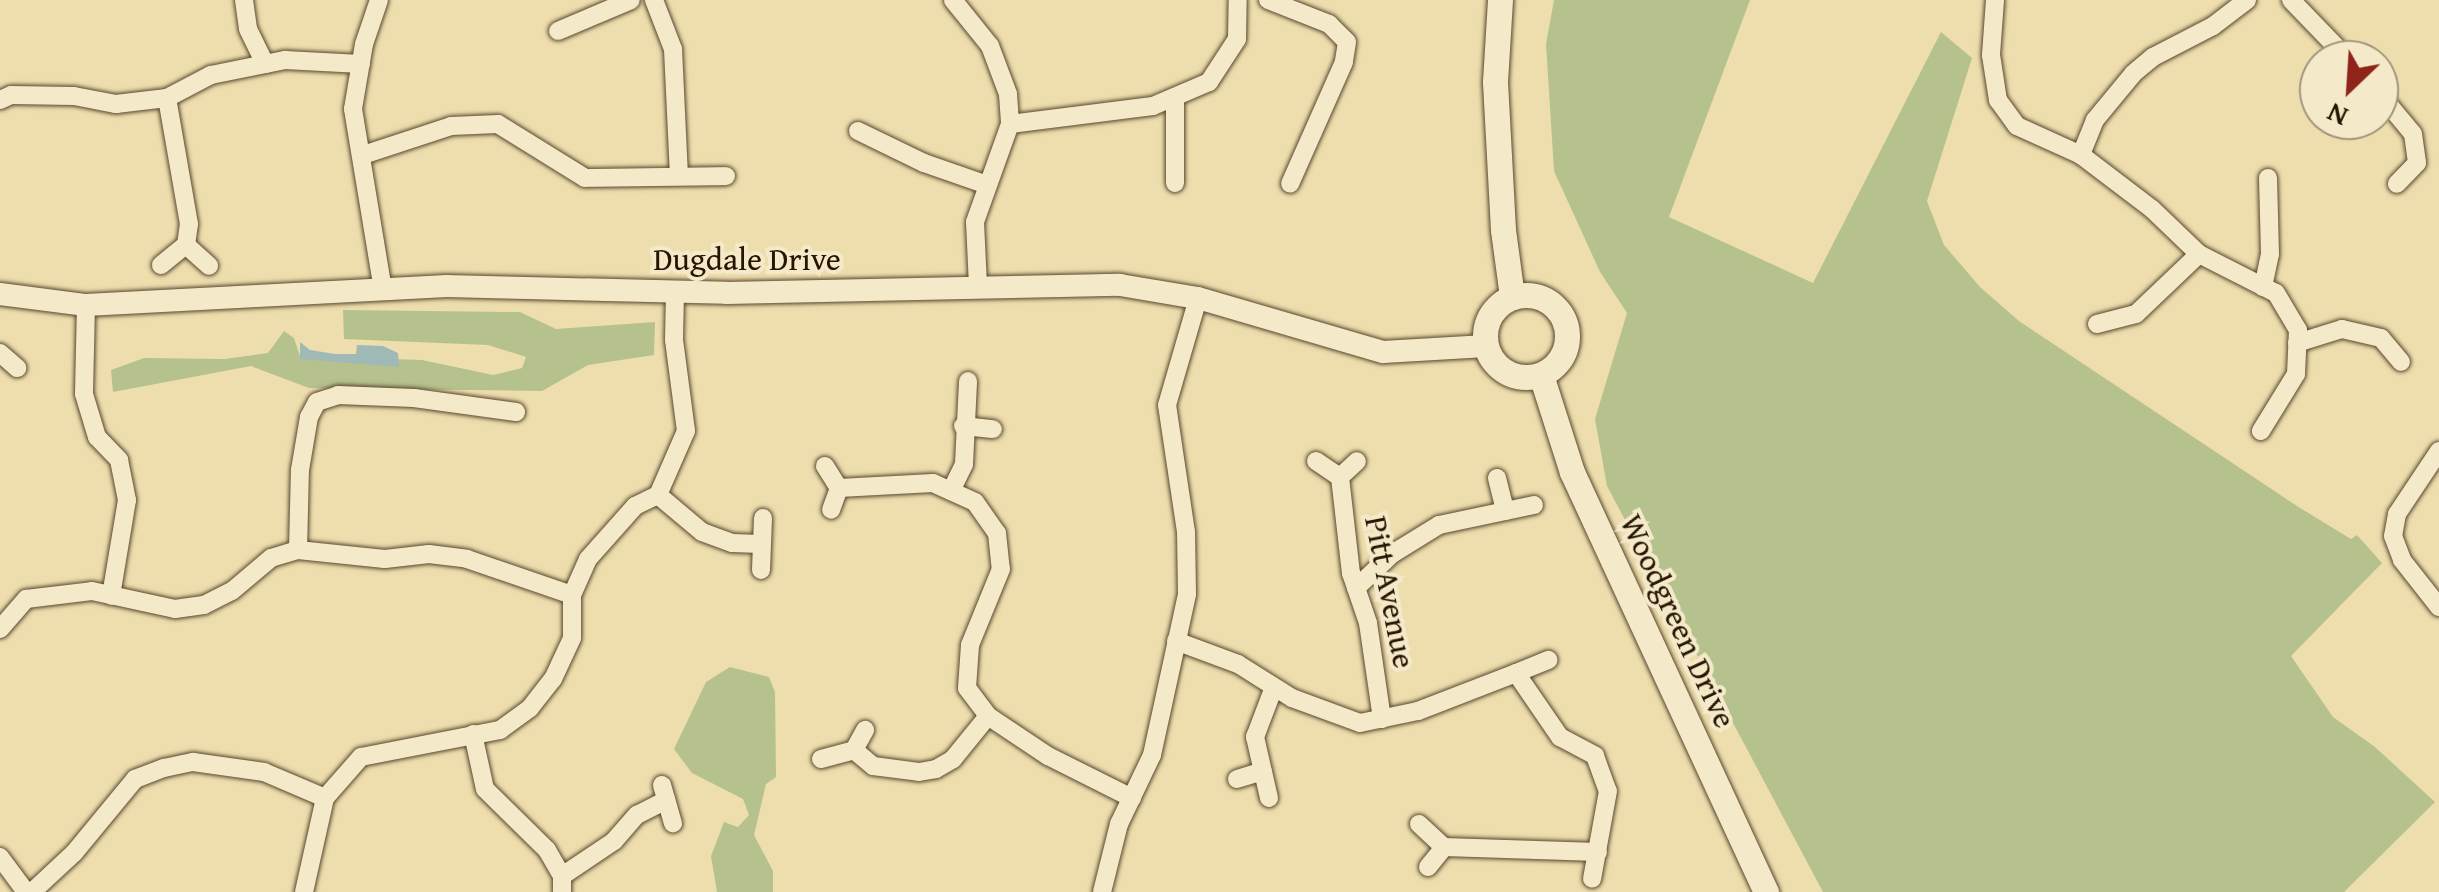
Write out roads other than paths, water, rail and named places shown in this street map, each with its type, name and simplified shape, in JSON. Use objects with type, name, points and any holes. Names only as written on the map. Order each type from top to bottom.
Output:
[{"type":"main road","points":[[1500,0],[1495,82],[1503,230],[1512,297]]},
{"type":"main road","points":[[1512,297],[1538,297],[1558,311],[1564,322],[1566,347],[1560,359],[1541,374],[1518,377],[1507,373],[1486,346],[1484,334],[1493,311],[1512,297]]},
{"type":"main road","name":"Woodgreen Drive","points":[[1541,374],[1572,472],[1766,892]]},
{"type":"street","points":[[244,0],[248,29],[265,64]]},
{"type":"street","points":[[379,0],[353,109],[383,290]]},
{"type":"street","points":[[558,32],[586,9],[631,0]]},
{"type":"street","points":[[654,0],[673,50],[679,176]]},
{"type":"street","points":[[953,0],[990,46],[1008,94],[1010,124],[975,222],[978,285]]},
{"type":"street","points":[[1010,124],[1082,118],[1153,106],[1209,82],[1237,39],[1238,6],[1266,0],[1329,24],[1347,42],[1344,62],[1290,184]]},
{"type":"street","points":[[1995,0],[1991,55],[1998,100],[2017,126],[2083,146],[2199,254],[2276,293],[2298,330],[2296,374],[2262,431]]},
{"type":"street","points":[[2083,146],[2103,108],[2153,56],[2214,26],[2247,0]]},
{"type":"street","points":[[2290,0],[2329,40]]},
{"type":"street","points":[[0,100],[11,95],[74,96],[116,104],[167,98],[211,75],[285,60],[361,64]]},
{"type":"street","points":[[1175,97],[1175,183]]},
{"type":"street","points":[[161,265],[186,245],[189,205],[167,98]]},
{"type":"street","points":[[2398,184],[2417,164],[2413,134],[2399,117]]},
{"type":"street","points":[[363,156],[450,126],[498,124],[585,178],[726,176]]},
{"type":"street","points":[[858,131],[924,163],[987,184]]},
{"type":"street","points":[[2263,287],[2270,254],[2268,178]]},
{"type":"street","points":[[186,245],[209,266]]},
{"type":"street","points":[[2097,324],[2136,314],[2199,254]]},
{"type":"street","name":"Dugdale Drive","points":[[0,294],[86,306],[446,286],[675,292],[1120,285],[1198,298],[1383,352],[1486,346]]},
{"type":"street","points":[[304,892],[325,798],[360,757],[500,730],[530,708],[553,680],[572,638],[572,595],[588,560],[635,506],[658,495],[686,431],[674,340],[675,292]]},
{"type":"street","points":[[1102,892],[1119,824],[1152,755],[1187,594],[1186,532],[1167,405],[1198,298]]},
{"type":"street","points":[[86,306],[84,394],[97,436],[119,460],[127,500],[110,596]]},
{"type":"street","points":[[2297,342],[2342,329],[2381,338],[2401,362]]},
{"type":"street","points":[[0,352],[17,368]]},
{"type":"street","points":[[951,491],[964,464],[962,426],[968,381]]},
{"type":"street","points":[[298,550],[300,470],[309,417],[317,402],[338,395],[414,398],[516,412]]},
{"type":"street","points":[[962,426],[993,429]]},
{"type":"street","points":[[2439,451],[2397,514],[2393,536],[2402,560],[2439,607]]},
{"type":"street","points":[[1316,461],[1340,477],[1357,461]]},
{"type":"street","points":[[824,466],[839,488]]},
{"type":"street","name":"Pitt Avenue","points":[[1340,477],[1356,588],[1368,623],[1382,719]]},
{"type":"street","points":[[1498,478],[1505,511]]},
{"type":"street","points":[[839,488],[933,482],[975,502],[997,534],[1000,569],[970,644],[965,669],[967,688],[988,716],[1048,756],[1132,798]]},
{"type":"street","points":[[831,510],[839,488]]},
{"type":"street","points":[[658,495],[702,532],[732,543],[761,544]]},
{"type":"street","points":[[1356,588],[1392,554],[1440,525],[1534,505]]},
{"type":"street","points":[[761,570],[762,518]]},
{"type":"street","points":[[0,629],[26,599],[92,591],[175,609],[204,605],[232,591],[272,558],[298,550],[385,558],[429,554],[467,559],[572,595]]},
{"type":"street","points":[[1176,641],[1238,664],[1274,687],[1360,724],[1418,711],[1548,660]]},
{"type":"street","points":[[1516,672],[1560,737],[1595,756],[1608,792],[1592,878]]},
{"type":"street","points":[[1269,798],[1254,737],[1274,687]]},
{"type":"street","points":[[854,750],[873,766],[918,772],[936,768],[953,759],[988,716]]},
{"type":"street","points":[[821,759],[854,750],[866,730]]},
{"type":"street","points":[[473,734],[485,790],[530,830],[562,884],[664,792],[672,822]]},
{"type":"street","points":[[0,857],[29,892],[74,853],[135,779],[193,762],[264,772],[325,798]]},
{"type":"street","points":[[1237,779],[1263,771]]},
{"type":"street","points":[[1419,824],[1444,847],[1598,852]]},
{"type":"street","points":[[1428,867],[1444,847]]},
{"type":"water","points":[[300,342],[310,350],[335,354],[356,354],[357,345],[383,346],[398,353],[399,367],[300,359]]}]
